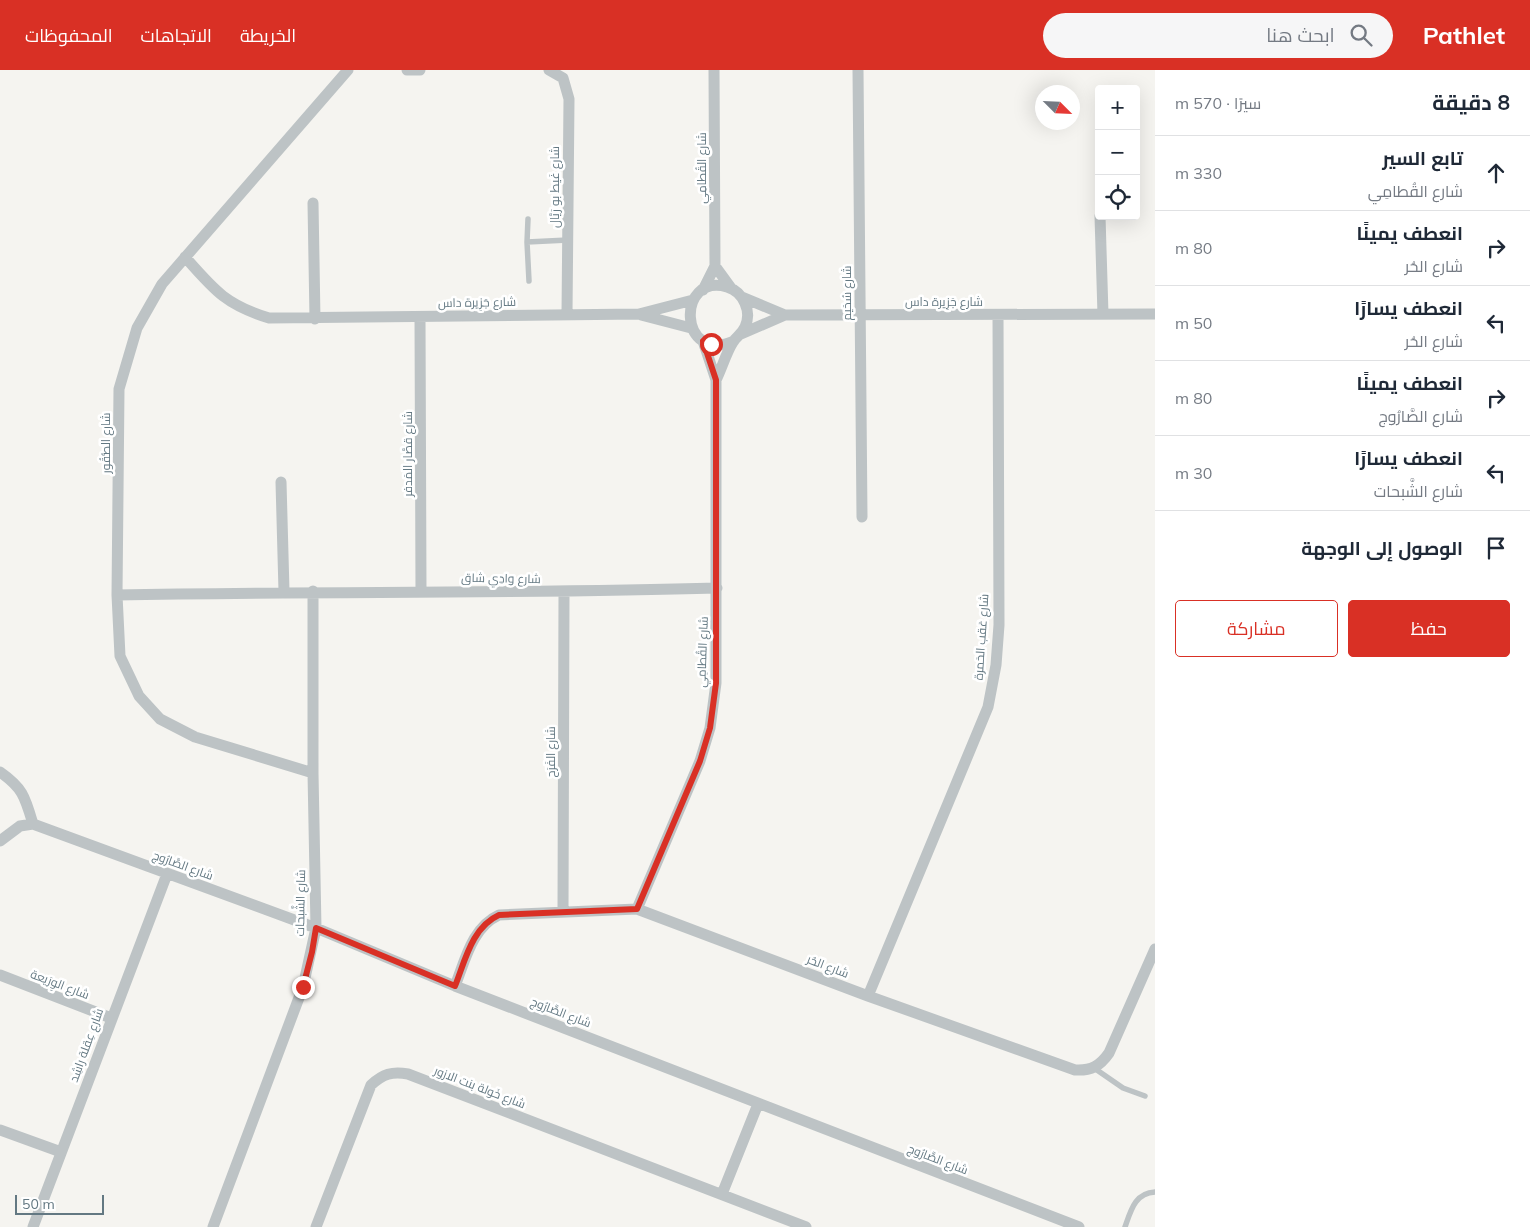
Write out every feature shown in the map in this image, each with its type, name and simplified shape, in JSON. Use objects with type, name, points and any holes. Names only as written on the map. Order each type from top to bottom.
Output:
[{"type":"street","name":"شارع الصُّقُور","points":[[312,773],[195,737],[160,719],[138,696],[120,656],[117,595],[119,389],[137,328],[162,284],[348,70]]},
{"type":"street","points":[[407,70],[420,70]]},
{"type":"street","name":"شارع غَيط بو رَيَّال","points":[[549,70],[564,74],[569,99],[567,314]]},
{"type":"street","name":"شارع القُطامِي","points":[[703,290],[715,266],[714,70]]},
{"type":"street","name":"شارع سُحَيم","points":[[858,70],[862,517]]},
{"type":"street","points":[[313,203],[315,319]]},
{"type":"street","points":[[1100,220],[1103,314]]},
{"type":"street","name":"شارع جَزِيرة داس","points":[[185,257],[215,291],[234,306],[269,318],[420,318],[639,314],[693,300]]},
{"type":"street","points":[[715,266],[731,288],[742,297],[748,316],[738,338],[719,345],[703,341],[691,328],[689,319],[693,300],[703,290],[721,286],[731,288]]},
{"type":"street","name":"شارع جَزِيرة داس","points":[[742,297],[785,316]]},
{"type":"street","name":"شارع جَزِيرة داس","points":[[639,314],[691,328]]},
{"type":"street","name":"شارع جَزِيرة داس","points":[[738,338],[785,316],[1155,314]]},
{"type":"street","name":"شارع عَقب الحَمرة","points":[[868,996],[988,707],[996,665],[999,625],[998,315]]},
{"type":"street","name":"شارع قصَّار المَدفر","points":[[420,318],[421,591]]},
{"type":"street","name":"شارع القُطامِي","points":[[716,380],[738,338]]},
{"type":"street","name":"شارع القُطامِي","points":[[637,909],[700,761],[710,728],[716,683],[716,380],[703,341]]},
{"type":"street","points":[[281,482],[284,591]]},
{"type":"street","name":"شارع وادِي شاق","points":[[117,595],[284,591],[564,593],[717,588]]},
{"type":"street","name":"شارع الشَّبحات","points":[[213,1227],[303,987],[316,928],[312,773],[313,591]]},
{"type":"street","name":"شارع الفَرَح","points":[[563,911],[564,593]]},
{"type":"street","points":[[0,772],[17,784],[26,801],[33,824],[20,826],[0,841]]},
{"type":"street","name":"شارع الصَّارُوج","points":[[33,824],[316,928],[455,986],[1079,1227]]},
{"type":"street","name":"شارع عِقلة راشِد","points":[[33,1227],[167,874]]},
{"type":"street","name":"شارع الحُر","points":[[455,986],[475,936],[487,922],[499,915],[637,909],[868,996],[1075,1070],[1094,1068]]},
{"type":"street","points":[[1094,1068],[1103,1062],[1109,1053],[1155,949]]},
{"type":"street","name":"شارع الوِرَيعة","points":[[0,975],[111,1018]]},
{"type":"street","name":"شارع خَولة بنت الازور","points":[[316,1227],[371,1085],[381,1076],[395,1072],[408,1074],[806,1227]]},
{"type":"street","points":[[722,1194],[758,1104]]},
{"type":"street","points":[[0,1130],[61,1152]]},
{"type":"lane","points":[[528,219],[529,281]]},
{"type":"lane","points":[[528,242],[568,240]]},
{"type":"lane","points":[[1094,1068],[1123,1088],[1145,1096]]},
{"type":"lane","points":[[1125,1227],[1138,1199],[1146,1192],[1155,1192]]},
{"type":"route","points":[[303,987],[316,928],[455,986],[475,936],[487,922],[499,915],[637,909],[700,761],[710,728],[716,683],[716,380],[703,341],[711,344]]}]
